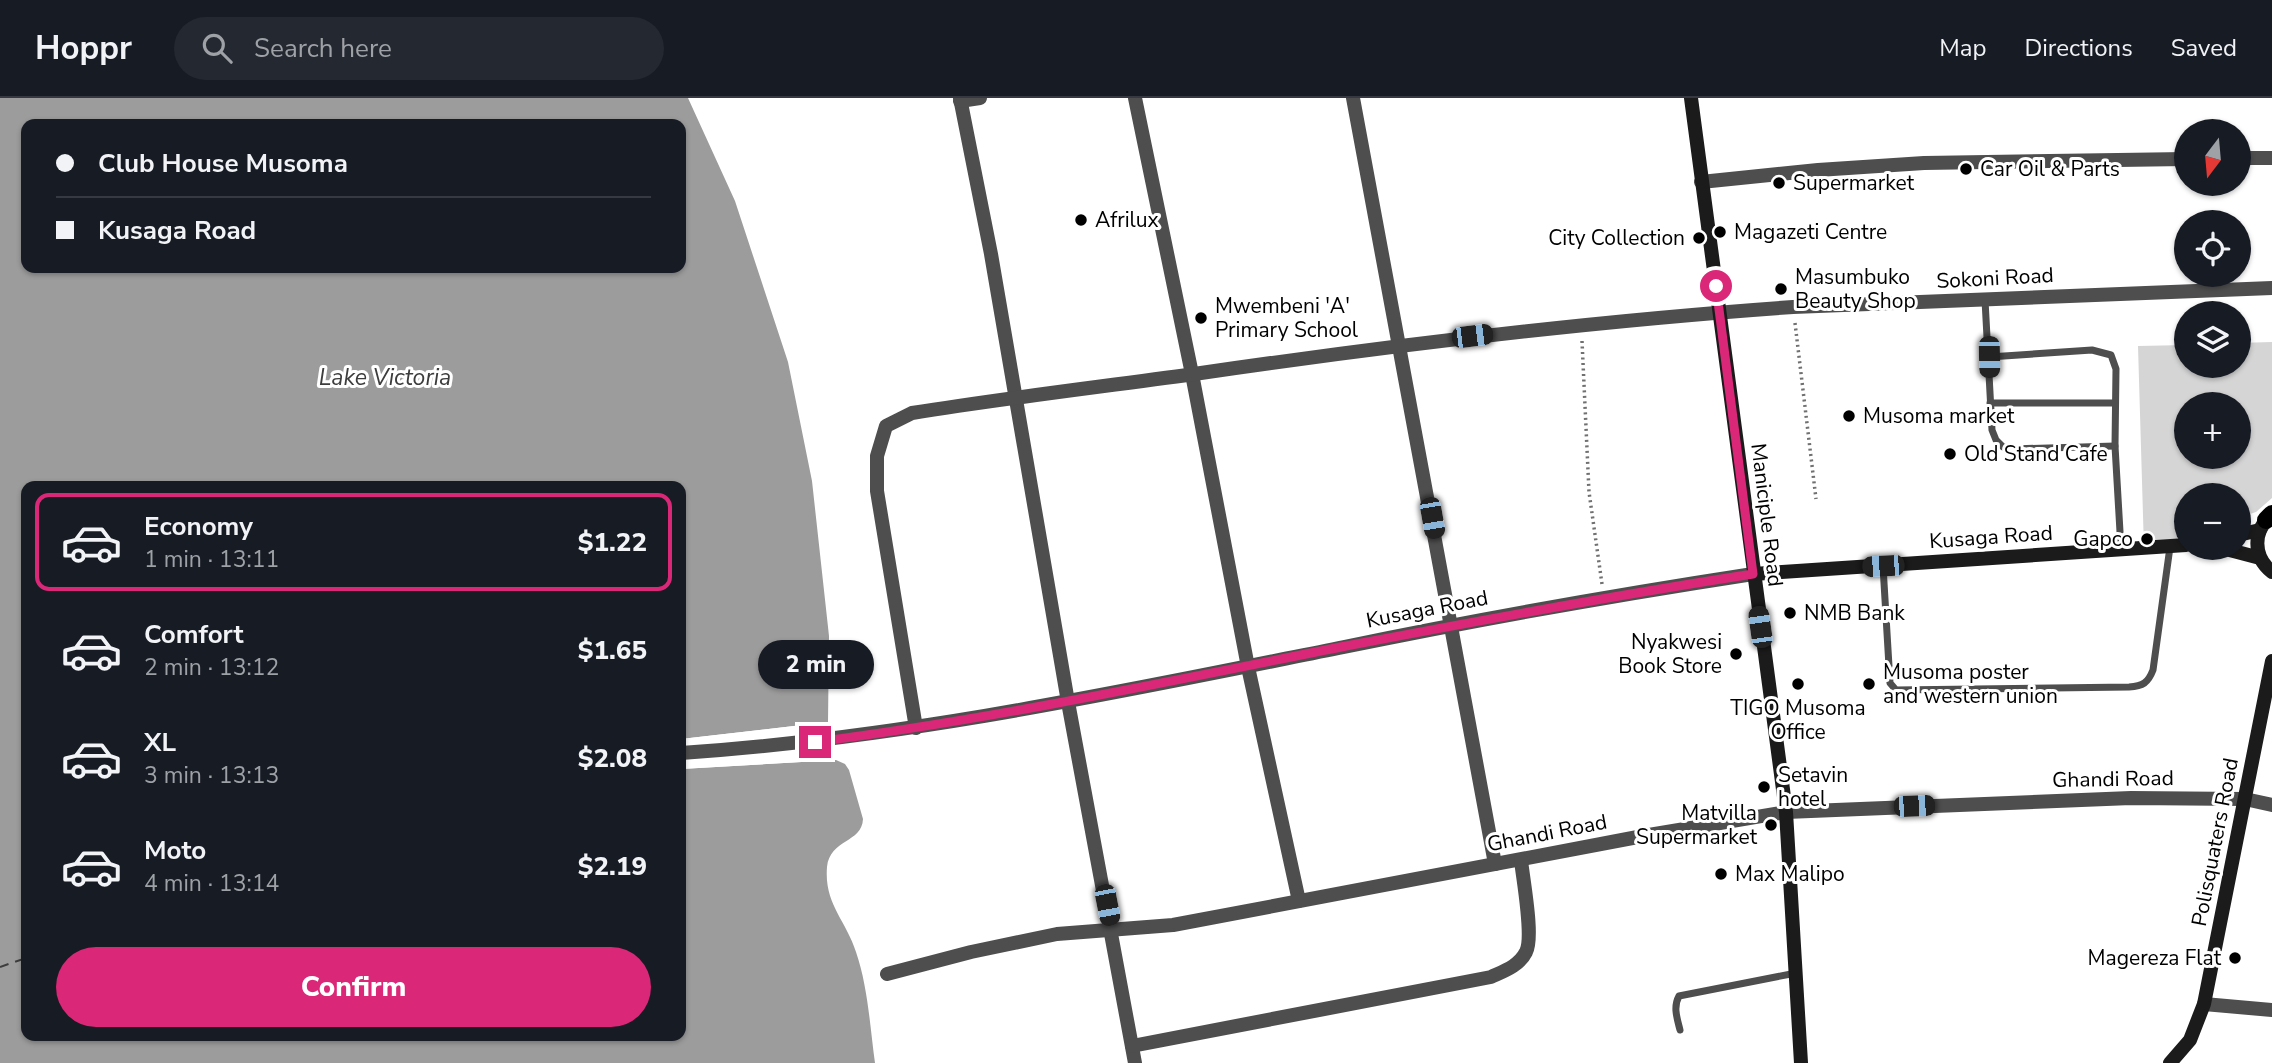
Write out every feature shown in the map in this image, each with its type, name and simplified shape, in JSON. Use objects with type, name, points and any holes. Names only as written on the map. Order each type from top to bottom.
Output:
[{"type":"street","points":[[980,98],[960,99],[991,254],[1068,702],[1135,1063]]},
{"type":"street","points":[[1135,98],[1192,374],[1248,667],[1299,901]]},
{"type":"street","points":[[1353,98],[1401,345],[1495,864]]},
{"type":"street","name":"Maniciple Road","points":[[1691,98],[1786,812],[1801,1063]]},
{"type":"street","points":[[2251,158],[2272,158]]},
{"type":"street","points":[[1701,182],[1924,163],[2174,159]]},
{"type":"street","name":"Sokoni Road","points":[[916,728],[877,491],[877,456],[887,426],[912,412],[1401,345],[1719,312],[2272,288]]},
{"type":"street","points":[[2251,528],[2268,520]]},
{"type":"street","points":[[2268,520],[2257,544],[2260,558],[2271,572],[2272,586]]},
{"type":"street","name":"Kusaga Road","points":[[686,753],[762,748],[916,728],[1068,702],[1604,597],[1753,574],[2174,546]]},
{"type":"street","points":[[2251,556],[2260,558]]},
{"type":"street","name":"Polisquaters Road","points":[[2170,1063],[2190,1040],[2204,1003],[2272,661]]},
{"type":"street","name":"Ghandi Road","points":[[887,974],[971,952],[1057,934],[1173,925],[1643,836],[1786,812],[2131,798],[2245,799],[2272,806]]},
{"type":"street","points":[[1132,1046],[1491,977],[1514,966],[1527,952],[1529,934],[1521,860]]},
{"type":"street","points":[[2204,1003],[2272,1010]]},
{"type":"lane","points":[[1985,299],[1992,430],[1996,440],[2003,447],[2115,446]]},
{"type":"lane","points":[[1989,357],[2102,351],[2111,355],[2115,362],[2115,446],[2121,550]]},
{"type":"lane","points":[[1990,402],[2115,403]]},
{"type":"lane","points":[[1883,566],[1890,683],[1896,690],[2129,687],[2141,686],[2149,681],[2153,670],[2170,546]]},
{"type":"lane","points":[[1680,1030],[1675,1011],[1679,996],[1797,973]]},
{"type":"path","points":[[1793,307],[1816,499]]},
{"type":"path","points":[[1581,325],[1589,492],[1604,597]]},
{"type":"shaded area","points":[[2272,342],[2272,498],[2256,512],[2251,514],[2251,483],[2174,483],[2174,540],[2144,549],[2138,346],[2174,345],[2174,378],[2251,378],[2251,343]]},
{"type":"water","name":"Lake Victoria","points":[[0,98],[688,98],[735,201],[788,362],[812,481],[829,636],[828,722],[686,738],[686,481],[21,481],[21,1041],[686,1041],[686,769],[836,760],[845,764],[849,770],[863,819],[857,833],[839,846],[829,858],[827,880],[832,902],[852,941],[860,965],[875,1063],[0,1063]]},
{"type":"pier","points":[[828,722],[829,726],[686,741],[686,738]]},
{"type":"pier","points":[[835,756],[836,760],[686,769],[686,766]]},
{"type":"ferry route","points":[[0,967],[21,960]]},
{"type":"place","name":"Car Oil & Parts","points":[[1966,169]]},
{"type":"place","name":"Supermarket","points":[[1779,183]]},
{"type":"place","name":"Afrilux","points":[[1081,220]]},
{"type":"place","name":"Magazeti Centre","points":[[1720,232]]},
{"type":"place","name":"City Collection","points":[[1699,238]]},
{"type":"place","name":"Masumbuko Beauty Shop","points":[[1781,289]]},
{"type":"place","name":"Mwembeni 'A' Primary School","points":[[1201,318]]},
{"type":"place","name":"Musoma market","points":[[1849,416]]},
{"type":"place","name":"Old Stand Cafe","points":[[1950,454]]},
{"type":"place","name":"Gapco","points":[[2147,539]]},
{"type":"place","name":"NMB Bank","points":[[1790,613]]},
{"type":"place","name":"Nyakwesi Book Store","points":[[1736,654]]},
{"type":"place","name":"TIGO Musoma Office","points":[[1798,684]]},
{"type":"place","name":"Musoma poster and western union","points":[[1869,684]]},
{"type":"place","name":"Setavin hotel","points":[[1764,787]]},
{"type":"place","name":"Matvilla Supermarket","points":[[1771,825]]},
{"type":"place","name":"Max Malipo","points":[[1721,874]]},
{"type":"place","name":"Magereza Flat","points":[[2235,958]]},
{"type":"route","points":[[815,742],[1068,702],[1525,611],[1753,574],[1716,286]]}]
